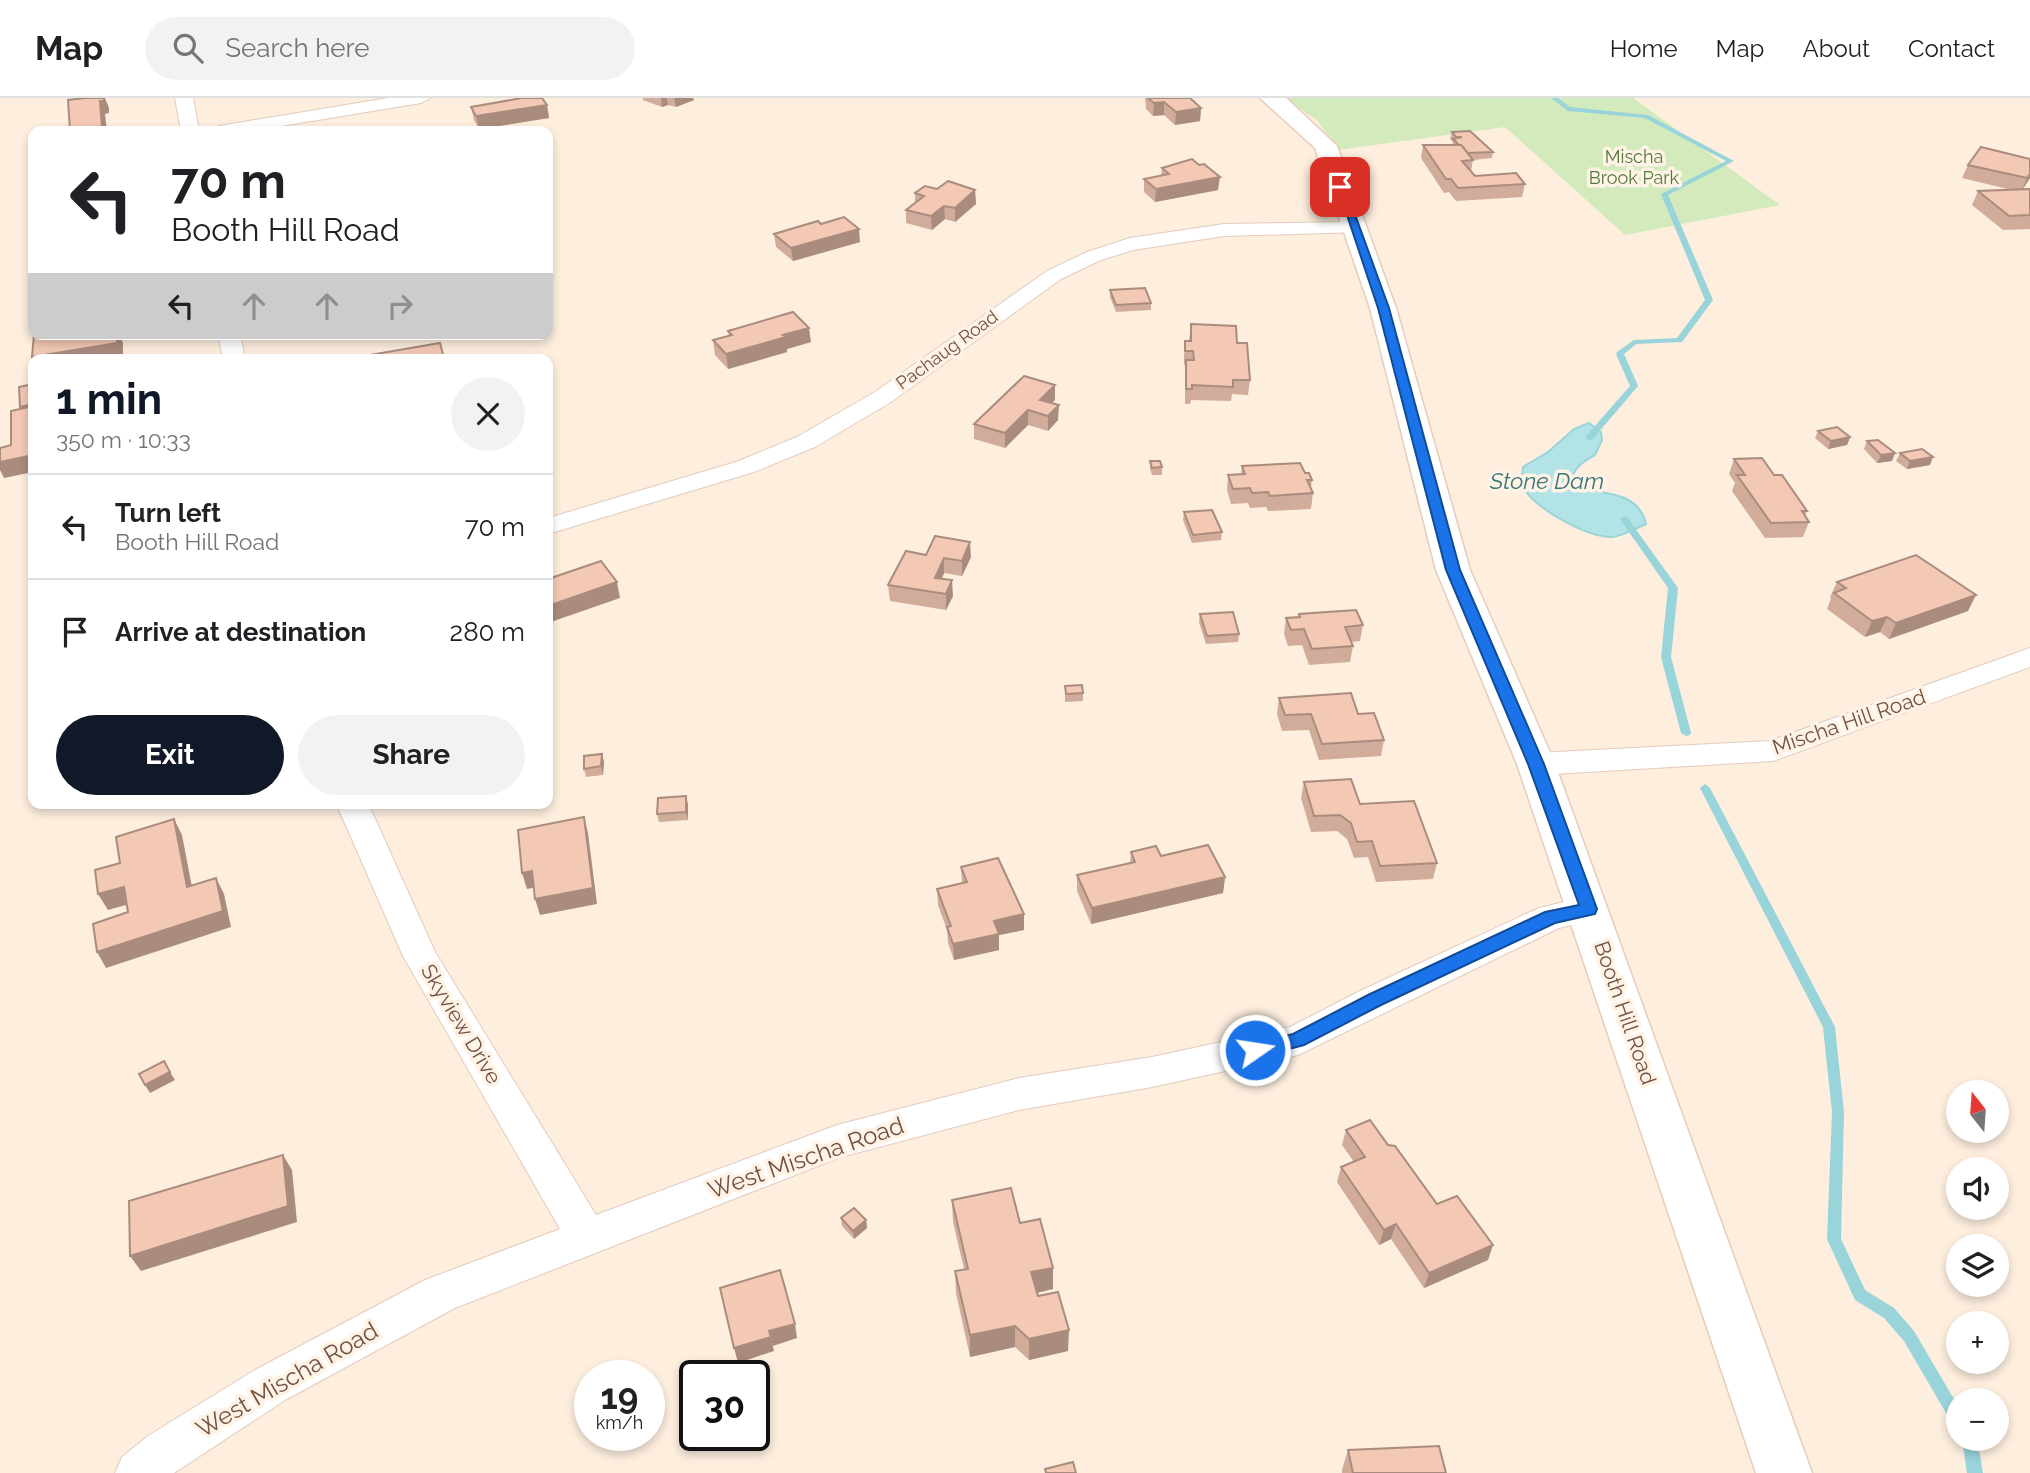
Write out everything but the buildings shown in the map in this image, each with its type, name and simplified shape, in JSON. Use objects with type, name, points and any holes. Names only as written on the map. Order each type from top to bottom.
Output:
[{"type":"street","points":[[184,98],[189,126]]},
{"type":"street","points":[[250,126],[421,98]]},
{"type":"street","name":"Booth Hill Road","points":[[1271,98],[1285,107],[1326,146],[1383,308],[1453,570],[1536,764],[1589,909],[1784,1473]]},
{"type":"street","name":"Pachaug Road","points":[[553,525],[745,467],[806,442],[883,397],[1054,275],[1094,256],[1130,244],[1224,230],[1355,229]]},
{"type":"street","name":"Mischa Hill Road","points":[[1536,764],[1773,751],[2030,656]]},
{"type":"street","name":"Skyview Drive","points":[[355,809],[420,956],[587,1237]]},
{"type":"street","name":"West Mischa Road","points":[[138,1473],[164,1452],[270,1385],[440,1294],[837,1142],[1018,1094],[1152,1072],[1298,1040],[1375,1000],[1551,917],[1589,909]]},
{"type":"green space","name":"Mischa Brook Park","points":[[1284,98],[1633,98],[1780,205],[1625,235],[1505,127],[1338,150],[1318,121]]},
{"type":"water","name":"Stone Dam","points":[[1589,423],[1601,432],[1602,440],[1595,455],[1575,471],[1572,486],[1616,495],[1635,504],[1646,524],[1618,536],[1598,535],[1573,526],[1547,511],[1521,484],[1523,467],[1548,452],[1574,429]]},
{"type":"waterway","points":[[1554,98],[1568,109],[1646,116],[1731,161],[1664,194],[1709,300],[1679,340],[1634,342],[1620,354],[1634,386],[1589,438]]},
{"type":"waterway","points":[[1624,519],[1673,588],[1666,657],[1686,733]]},
{"type":"waterway","points":[[1705,788],[1829,1027],[1838,1112],[1834,1239],[1860,1295],[1889,1313],[1909,1336],[1946,1399]]},
{"type":"waterway","points":[[1971,1451],[1975,1473]]},
{"type":"route","points":[[1255,1050],[1298,1040],[1375,1000],[1551,917],[1589,909],[1536,764],[1453,570],[1383,308],[1340,187]]}]
